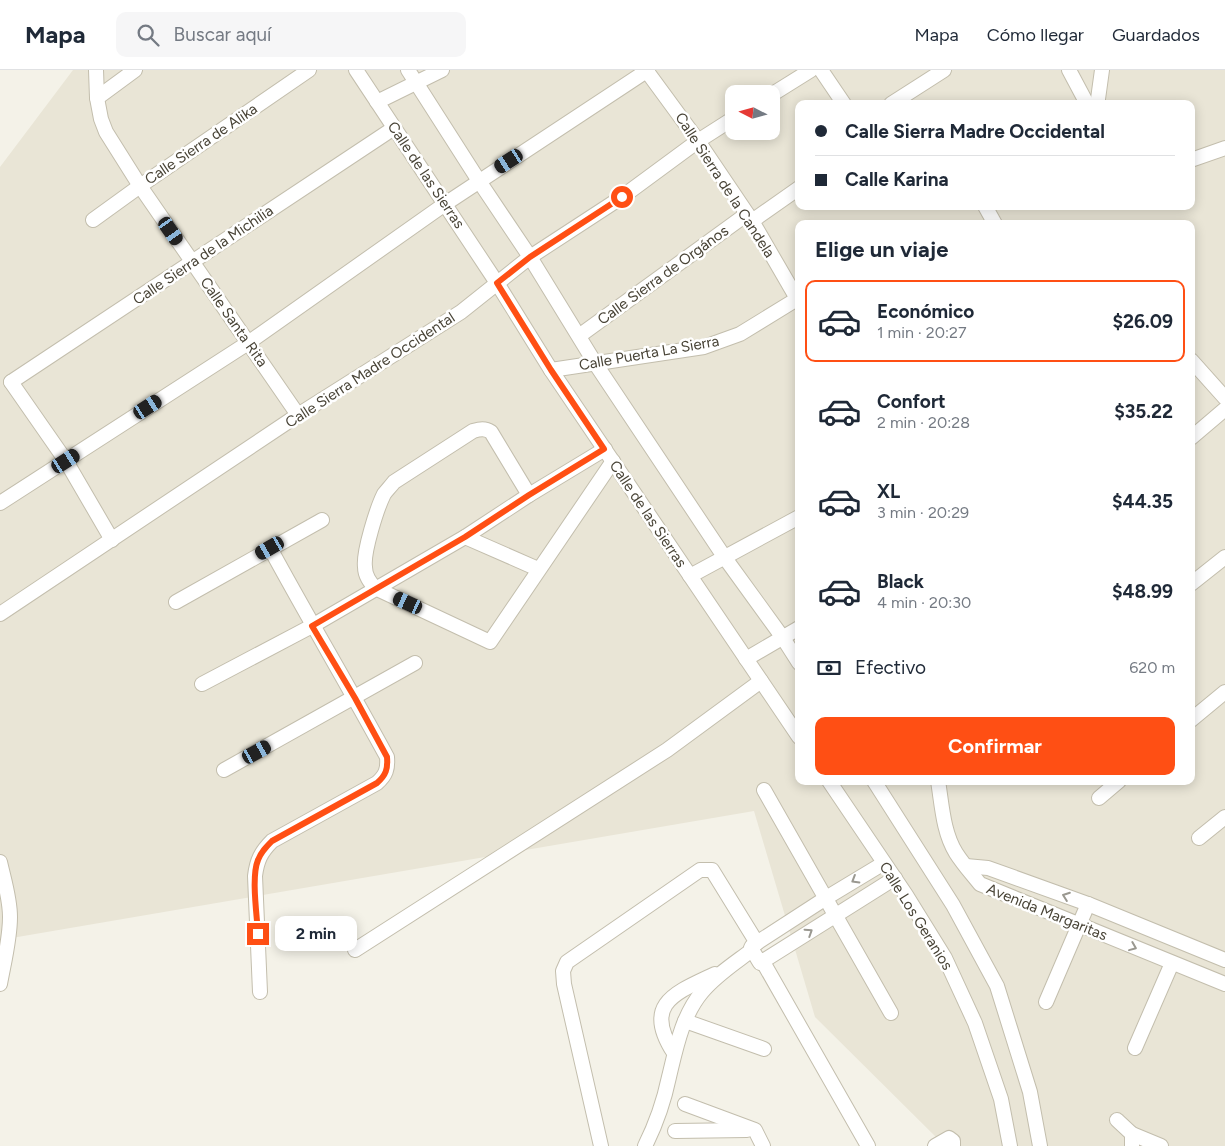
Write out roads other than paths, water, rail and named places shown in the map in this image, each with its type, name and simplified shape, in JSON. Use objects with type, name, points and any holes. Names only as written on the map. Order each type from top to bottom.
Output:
[{"type":"street","name":"Calle Santa Rita","points":[[96,70],[97,98],[101,119],[106,132],[140,186],[298,415]]},
{"type":"street","points":[[97,98],[135,70]]},
{"type":"street","name":"Calle Sierra de Alika","points":[[93,220],[309,70]]},
{"type":"street","name":"Calle de las Sierras","points":[[356,70],[497,283],[551,370],[761,681]]},
{"type":"street","points":[[408,70],[530,257],[595,363],[725,558],[795,657]]},
{"type":"street","points":[[377,102],[442,70]]},
{"type":"street","points":[[0,503],[248,343],[445,204],[647,70]]},
{"type":"street","name":"Calle Sierra de la Candela","points":[[647,70],[698,140],[749,218],[795,295]]},
{"type":"street","points":[[780,89],[811,70]]},
{"type":"street","points":[[821,70],[841,100]]},
{"type":"street","points":[[897,100],[944,70]]},
{"type":"street","points":[[1069,70],[1091,100]]},
{"type":"street","points":[[1093,100],[1102,70]]},
{"type":"street","name":"Calle Sierra Madre Occidental","points":[[0,614],[298,415],[461,312],[530,257],[622,197],[698,140],[725,124]]},
{"type":"street","name":"Calle Sierra de la Michilia","points":[[6,381],[394,128]]},
{"type":"street","points":[[1195,159],[1225,148]]},
{"type":"street","name":"Calle Sierra de Orgános","points":[[579,336],[749,218],[795,190]]},
{"type":"street","name":"Calle Puerta La Sierra","points":[[551,370],[704,347],[740,334],[795,302]]},
{"type":"street","points":[[1195,364],[1225,398]]},
{"type":"street","points":[[6,381],[66,461],[112,540]]},
{"type":"street","points":[[1195,435],[1225,409]]},
{"type":"street","points":[[484,415],[487,429]]},
{"type":"street","points":[[529,495],[492,432],[487,429],[473,431],[394,482],[385,492],[365,557],[365,569],[368,580],[375,588],[495,645],[538,569],[609,455]]},
{"type":"street","points":[[202,684],[312,626],[465,537],[529,495],[609,455]]},
{"type":"street","points":[[176,602],[322,520]]},
{"type":"street","points":[[690,576],[795,520]]},
{"type":"street","points":[[465,537],[538,569]]},
{"type":"street","points":[[260,992],[255,876],[257,862],[262,851],[272,841],[377,783],[385,776],[388,767],[387,757],[270,548]]},
{"type":"street","points":[[1195,581],[1225,557]]},
{"type":"street","points":[[746,659],[795,630]]},
{"type":"street","points":[[224,770],[415,663]]},
{"type":"street","points":[[354,950],[666,750],[761,681],[795,731]]},
{"type":"street","points":[[1195,717],[1225,692]]},
{"type":"street","name":"Calle Los Geranios","points":[[832,785],[895,878],[946,958],[975,1023],[1001,1099],[1010,1146]]},
{"type":"street","points":[[877,785],[953,905],[997,986],[1030,1092],[1040,1146]]},
{"type":"street","points":[[939,785],[945,825],[956,852],[966,866]]},
{"type":"street","points":[[1099,798],[1114,785]]},
{"type":"street","points":[[764,790],[891,1012]]},
{"type":"street","points":[[1199,838],[1225,817]]},
{"type":"street","points":[[0,862],[7,890],[10,916],[0,984]]},
{"type":"street","points":[[645,1146],[656,1124],[674,1053],[685,1021],[701,992],[755,947],[826,898],[884,863]]},
{"type":"street","name":"Avenida Margaritas","points":[[966,866],[988,868],[1088,904],[1225,960]]},
{"type":"street","name":"Avenida Margaritas","points":[[966,866],[980,884],[1225,984]]},
{"type":"street","points":[[601,1146],[564,984],[563,971],[567,962],[700,870],[706,869],[712,870],[755,947],[760,963],[763,962],[868,1146]]},
{"type":"street","points":[[763,962],[895,878]]},
{"type":"street","points":[[1046,1002],[1088,904]]},
{"type":"street","points":[[1135,1048],[1172,963]]},
{"type":"street","points":[[674,1053],[666,1040],[662,1027],[661,1014],[664,1004],[676,994],[729,967]]},
{"type":"street","points":[[685,1021],[764,1050]]},
{"type":"street","points":[[686,1104],[755,1130],[763,1146]]},
{"type":"street","points":[[1118,1120],[1132,1140],[1161,1146]]},
{"type":"street","points":[[674,1131],[755,1130]]},
{"type":"street","points":[[935,1146],[950,1138],[953,1141],[953,1146]]}]
